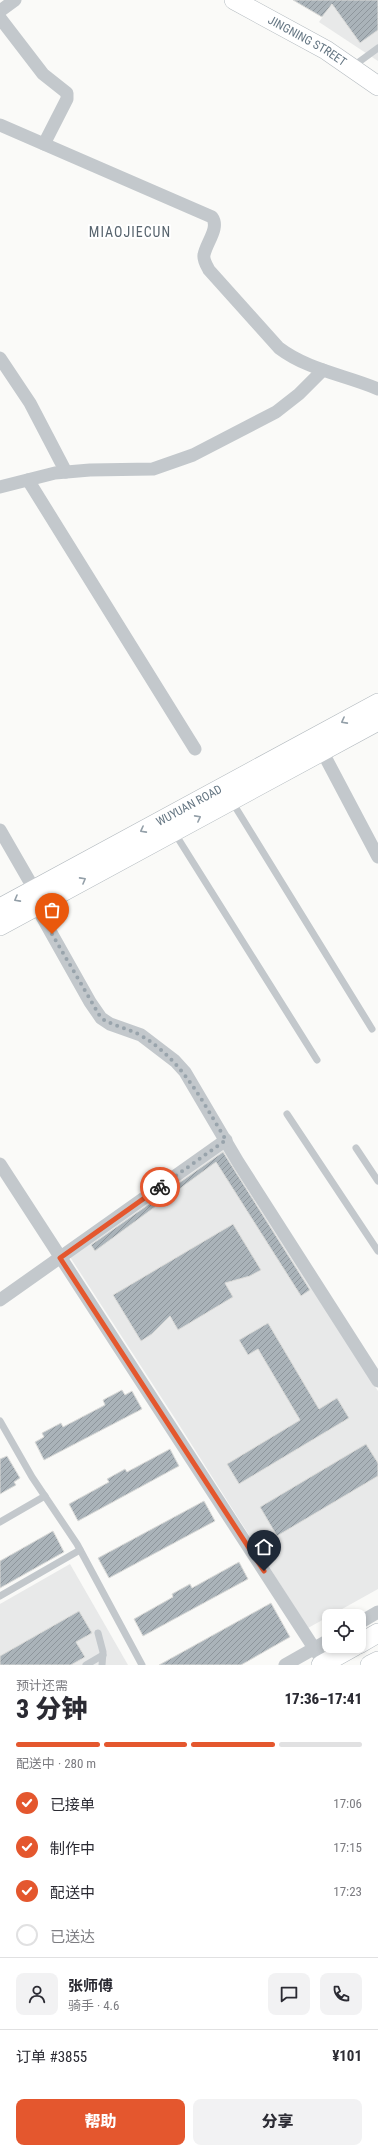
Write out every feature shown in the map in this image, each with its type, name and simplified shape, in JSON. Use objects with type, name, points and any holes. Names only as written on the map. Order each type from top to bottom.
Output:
[{"type":"main road","name":"JINGNING STREET","points":[[234,0],[326,50],[378,86]]},
{"type":"main road","name":"WUYUAN ROAD","points":[[0,926],[35,898],[378,703]]},
{"type":"main road","name":"WUYUAN ROAD","points":[[0,908],[35,898],[173,832],[378,720]]},
{"type":"main road","points":[[366,1640],[378,1633]]},
{"type":"main road","points":[[321,1660],[338,1653]]},
{"type":"main road","points":[[370,1665],[378,1660]]},
{"type":"street","points":[[0,12],[15,0]]},
{"type":"street","points":[[0,18],[43,74],[67,93],[67,100],[44,144]]},
{"type":"street","points":[[0,125],[212,217],[215,225],[204,255],[209,270],[279,348],[292,357],[323,370],[378,389]]},
{"type":"street","points":[[0,358],[30,403],[66,472]]},
{"type":"street","points":[[0,487],[66,472],[153,469],[193,455],[276,412],[299,394],[323,370]]},
{"type":"street","points":[[28,480],[194,750]]},
{"type":"street","points":[[322,751],[378,857]]},
{"type":"street","points":[[0,830],[35,898],[101,1018],[110,1024],[140,1035],[175,1061],[185,1072],[238,1162],[378,1381]]},
{"type":"street","points":[[0,1300],[226,1140]]},
{"type":"street","points":[[0,1164],[321,1660],[285,1665]]},
{"type":"street","points":[[366,1619],[378,1612]]},
{"type":"lane","points":[[352,67],[378,48]]},
{"type":"lane","points":[[231,800],[372,1029]]},
{"type":"lane","points":[[173,832],[317,1060]]},
{"type":"lane","points":[[287,1114],[378,1251]]},
{"type":"lane","points":[[356,1148],[378,1181]]},
{"type":"lane","points":[[0,1421],[45,1496],[80,1550],[142,1665]]},
{"type":"lane","points":[[0,1522],[45,1496]]},
{"type":"lane","points":[[0,1596],[80,1550]]},
{"type":"lane","points":[[98,1633],[103,1655],[102,1665]]},
{"type":"lane","points":[[86,1665],[103,1655]]},
{"type":"shaded area","points":[[378,0],[378,61],[319,22],[333,3]]},
{"type":"shaded area","points":[[223,1146],[378,1391],[378,1589],[342,1609],[322,1609],[322,1620],[308,1628],[176,1420],[70,1257]]},
{"type":"shaded area","points":[[70,1564],[128,1665],[0,1665],[0,1604]]},
{"type":"building","points":[[293,0],[378,0],[378,30],[360,43],[332,4],[322,17]]},
{"type":"building","points":[[223,1152],[310,1290],[301,1296],[216,1162],[95,1251],[91,1245]]},
{"type":"building","points":[[233,1224],[261,1270],[250,1276],[225,1283],[233,1297],[178,1330],[170,1316],[152,1334],[141,1341],[113,1295]]},
{"type":"building","points":[[268,1323],[319,1409],[337,1398],[349,1418],[239,1484],[227,1464],[300,1420],[258,1349],[248,1355],[239,1340]]},
{"type":"building","points":[[122,1390],[125,1395],[132,1391],[142,1409],[44,1460],[35,1442],[44,1437],[42,1433],[61,1423],[63,1427],[105,1405],[103,1400]]},
{"type":"building","points":[[366,1444],[378,1463],[378,1476],[277,1536],[260,1507]]},
{"type":"building","points":[[170,1449],[179,1466],[78,1521],[69,1504],[109,1482],[107,1479],[125,1469],[127,1472]]},
{"type":"building","points":[[7,1456],[20,1478],[14,1482],[16,1485],[0,1494],[0,1459]]},
{"type":"building","points":[[204,1501],[215,1521],[109,1578],[98,1558]]},
{"type":"building","points":[[53,1531],[64,1552],[0,1588],[0,1561]]},
{"type":"building","points":[[239,1562],[248,1579],[143,1636],[134,1619],[173,1597],[172,1594],[190,1584],[192,1588]]},
{"type":"building","points":[[271,1603],[290,1637],[241,1665],[159,1665]]},
{"type":"building","points":[[79,1611],[92,1633],[76,1642],[85,1657],[71,1665],[0,1665],[0,1656]]},
{"type":"way so far","points":[[52,934],[90,1002],[101,1018],[110,1024],[126,1028],[140,1035],[175,1061],[185,1072],[226,1140],[160,1187]]},
{"type":"district","name":"MIAOJIECUN","points":[[130,232]]},
{"type":"route","points":[[160,1187],[60,1258],[264,1571]]}]
